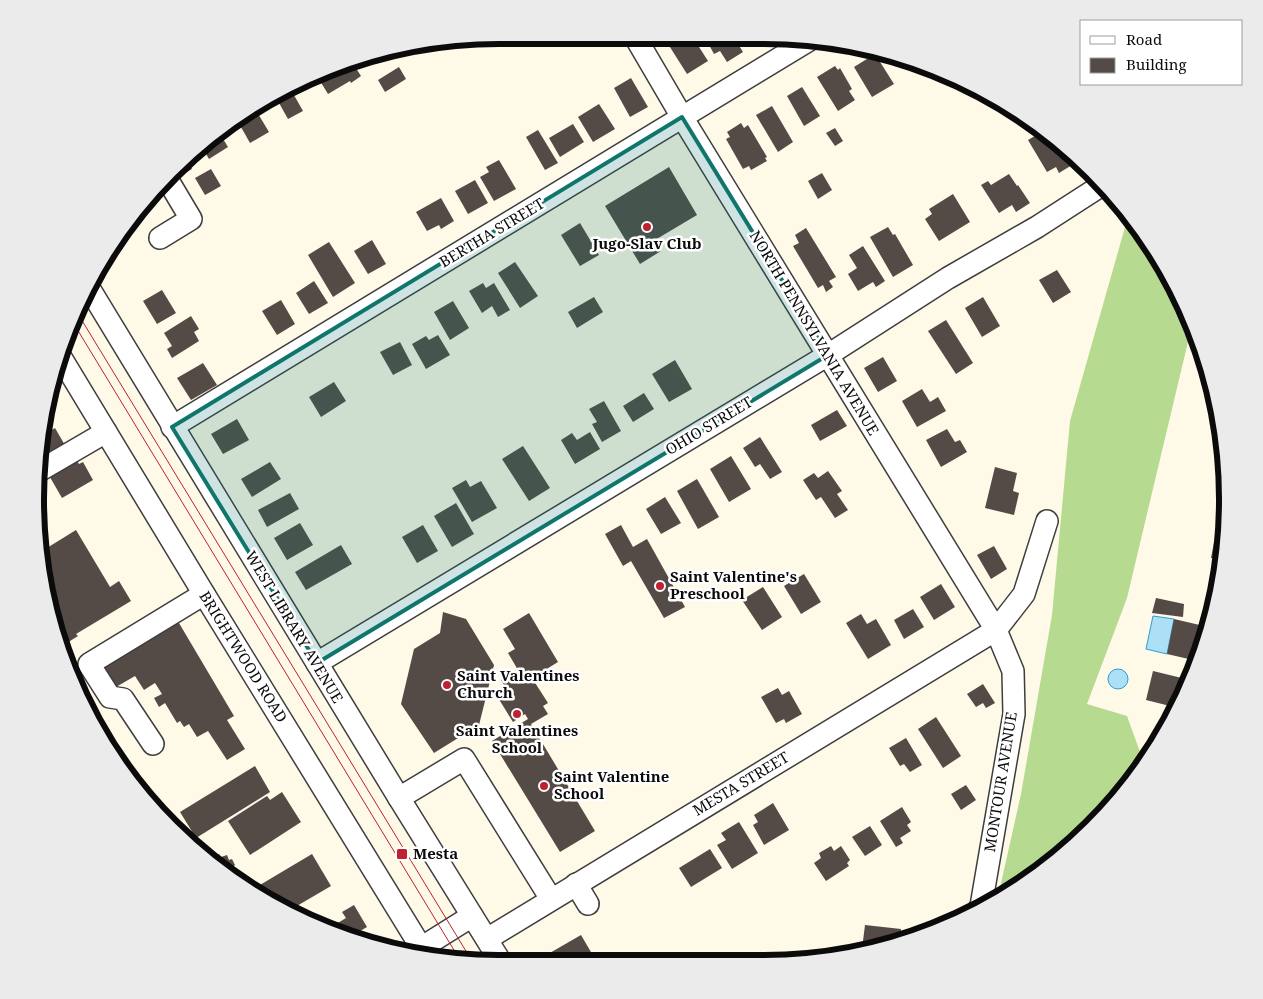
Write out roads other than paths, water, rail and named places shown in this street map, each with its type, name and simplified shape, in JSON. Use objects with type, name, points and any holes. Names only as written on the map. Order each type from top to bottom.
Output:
[{"type":"street","name":"NORTH PENNSYLVANIA AVENUE","points":[[639,44],[996,630]]},
{"type":"street","name":"BERTHA STREET","points":[[172,427],[800,46]]},
{"type":"street","points":[[160,238],[191,219],[170,184]]},
{"type":"street","name":"OHIO STREET","points":[[317,664],[828,355],[948,278],[1037,227],[1097,189]]},
{"type":"street","name":"WEST LIBRARY AVENUE","points":[[93,295],[172,427],[497,955]]},
{"type":"street","name":"BRIGHTWOOD ROAD","points":[[65,364],[421,948]]},
{"type":"street","points":[[45,467],[106,432]]},
{"type":"street","points":[[996,630],[1024,594],[1047,521]]},
{"type":"street","points":[[153,744],[123,699],[110,697],[89,664],[204,594]]},
{"type":"street","name":"MESTA STREET","points":[[487,939],[996,630]]},
{"type":"street","name":"MONTOUR AVENUE","points":[[982,899],[1014,714],[1013,671],[996,630]]},
{"type":"street","points":[[399,798],[464,759],[551,899]]},
{"type":"street","points":[[576,884],[588,904]]},
{"type":"street","points":[[429,949],[472,916]]},
{"type":"water","points":[[1153,616],[1174,619],[1167,654],[1146,649]]},
{"type":"water","points":[[1118,669],[1125,672],[1128,679],[1125,686],[1118,689],[1111,686],[1108,679],[1111,672]]},
{"type":"tram line","points":[[81,319],[468,954]]},
{"type":"tram line","points":[[77,329],[455,953]]},
{"type":"place","name":"Jugo-Slav Club","points":[[647,227]]},
{"type":"place","name":"Saint Valentine's Preschool","points":[[660,586]]},
{"type":"place","name":"Saint Valentines Church","points":[[447,685]]},
{"type":"place","name":"Saint Valentines School","points":[[517,714]]},
{"type":"place","name":"Saint Valentine School","points":[[544,786]]},
{"type":"place","name":"Mesta","points":[[402,854]]}]
